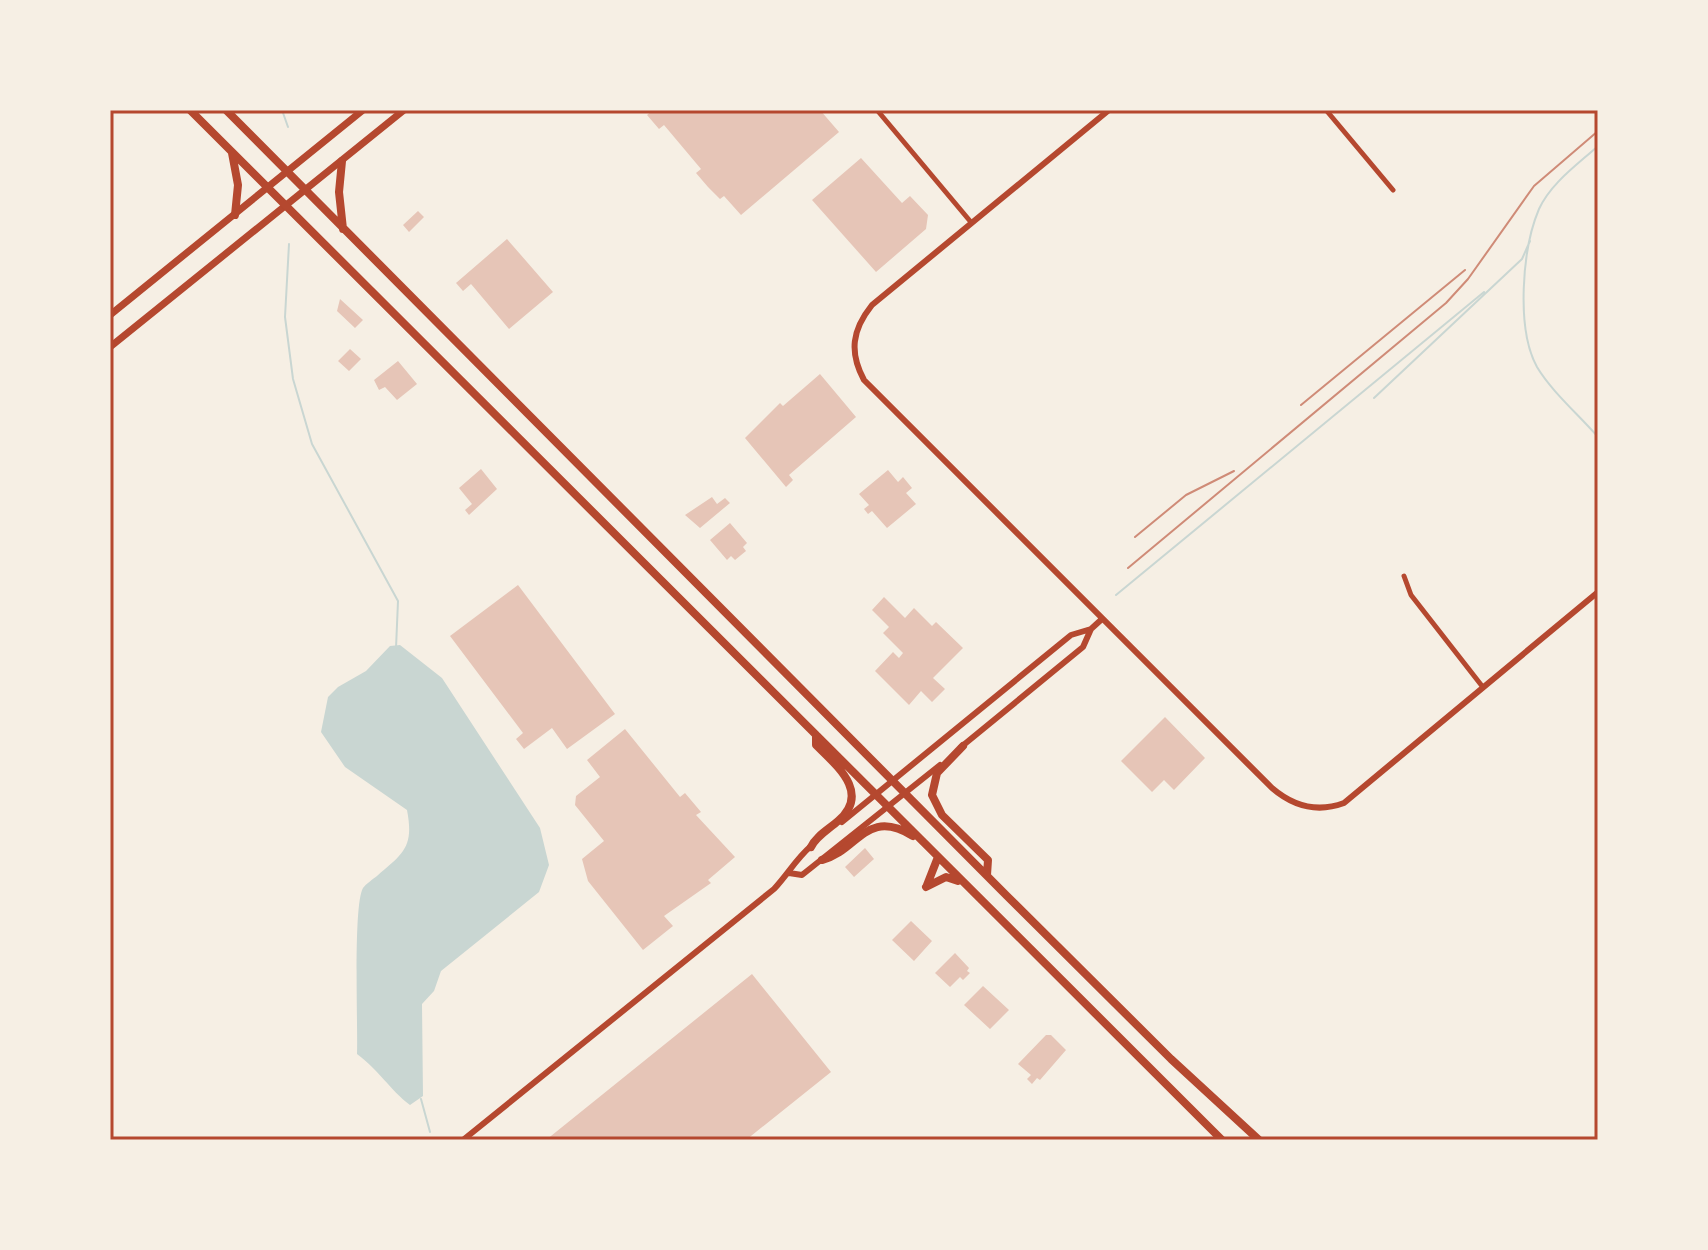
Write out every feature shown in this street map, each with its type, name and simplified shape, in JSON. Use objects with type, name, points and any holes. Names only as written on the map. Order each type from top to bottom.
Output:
[{"type":"main road","points":[[190,110],[1222,1140]]},
{"type":"main road","points":[[226,110],[891,781],[1171,1059],[1259,1140]]},
{"type":"main road","points":[[110,315],[363,110]]},
{"type":"main road","points":[[110,347],[404,110]]},
{"type":"main road","points":[[232,152],[238,185],[235,215]]},
{"type":"main road","points":[[342,161],[339,192],[343,229]]},
{"type":"main road","points":[[811,847],[846,814],[852,797],[848,778],[816,745],[816,735]]},
{"type":"main road","points":[[963,746],[937,773],[932,795],[942,815],[988,860],[987,875]]},
{"type":"main road","points":[[822,860],[862,831],[880,827],[903,831],[938,857]]},
{"type":"main road","points":[[938,857],[926,887],[946,877],[965,884]]},
{"type":"street","points":[[877,110],[970,221]]},
{"type":"street","points":[[1109,110],[970,221],[872,305],[853,337],[858,368],[864,380],[1272,788],[1287,801],[1303,806],[1331,808],[1344,803],[1598,592]]},
{"type":"street","points":[[1326,110],[1393,190]]},
{"type":"street","points":[[1404,576],[1411,595],[1482,686]]},
{"type":"street","points":[[789,873],[802,875],[905,794],[1083,647],[1091,629],[1102,619]]},
{"type":"street","points":[[463,1140],[731,925],[789,873],[794,861],[875,794],[1071,635],[1091,629]]},
{"type":"shaded area","points":[[400,645],[442,678],[540,828],[549,865],[539,892],[441,971],[434,991],[422,1004],[423,1096],[410,1105],[357,1054],[360,899],[364,886],[405,848],[409,833],[407,810],[345,767],[321,732],[328,697],[338,687],[366,671],[390,646]]},
{"type":"building","points":[[653,110],[820,110],[839,132],[741,215],[724,196],[720,199],[696,173],[701,169],[664,125],[659,129],[647,115]]},
{"type":"building","points":[[861,158],[902,203],[910,196],[928,215],[926,229],[876,272],[812,200]]},
{"type":"building","points":[[418,211],[424,217],[409,232],[403,225]]},
{"type":"building","points":[[507,239],[553,292],[509,329],[471,284],[463,291],[456,283]]},
{"type":"building","points":[[340,299],[363,320],[355,328],[337,311]]},
{"type":"building","points":[[350,349],[361,359],[349,371],[338,361]]},
{"type":"building","points":[[398,361],[417,384],[397,400],[385,387],[379,390],[374,380]]},
{"type":"building","points":[[820,374],[856,417],[789,475],[793,480],[786,487],[745,438],[780,403],[783,406]]},
{"type":"building","points":[[481,469],[497,489],[469,515],[465,510],[472,504],[459,488]]},
{"type":"building","points":[[888,470],[898,482],[903,477],[912,488],[906,493],[916,504],[887,528],[872,511],[868,514],[864,509],[869,505],[859,494]]},
{"type":"building","points":[[712,497],[717,504],[725,498],[730,503],[700,528],[685,515]]},
{"type":"building","points":[[730,523],[747,543],[743,547],[746,551],[735,560],[731,556],[727,560],[710,540]]},
{"type":"building","points":[[518,585],[615,714],[567,749],[552,728],[524,749],[516,739],[523,733],[450,636]]},
{"type":"building","points":[[884,597],[905,618],[914,608],[932,626],[936,622],[963,648],[933,678],[945,689],[932,702],[921,691],[909,705],[875,671],[893,652],[899,658],[903,653],[883,633],[889,627],[872,610]]},
{"type":"building","points":[[1165,717],[1205,758],[1174,790],[1164,780],[1152,792],[1121,761]]},
{"type":"building","points":[[625,729],[680,797],[685,793],[701,812],[696,815],[735,857],[708,880],[711,883],[664,916],[673,926],[643,950],[588,881],[582,859],[604,841],[575,805],[576,796],[600,777],[587,760]]},
{"type":"building","points":[[865,848],[874,859],[854,877],[845,867]]},
{"type":"building","points":[[911,921],[932,941],[914,961],[892,940]]},
{"type":"building","points":[[955,953],[970,973],[963,980],[960,977],[950,987],[935,973]]},
{"type":"building","points":[[752,974],[831,1072],[746,1140],[546,1140]]},
{"type":"building","points":[[983,986],[1009,1010],[990,1029],[964,1005]]},
{"type":"building","points":[[1046,1035],[1051,1035],[1066,1050],[1040,1080],[1037,1078],[1032,1084],[1027,1079],[1031,1075],[1018,1064]]},
{"type":"waterway","points":[[282,110],[288,127]]},
{"type":"waterway","points":[[1598,146],[1557,183],[1539,209],[1529,245],[1524,289],[1526,332],[1537,367],[1598,437]]},
{"type":"waterway","points":[[1374,398],[1522,259],[1530,241]]},
{"type":"waterway","points":[[289,244],[285,317],[293,379],[312,444],[398,601],[396,648]]},
{"type":"waterway","points":[[1116,595],[1484,292]]},
{"type":"waterway","points":[[421,1099],[430,1132]]},
{"type":"railway","points":[[1128,568],[1446,303],[1468,279],[1534,186],[1598,131]]},
{"type":"railway","points":[[1301,405],[1465,270]]},
{"type":"railway","points":[[1135,537],[1186,495],[1234,471]]}]
